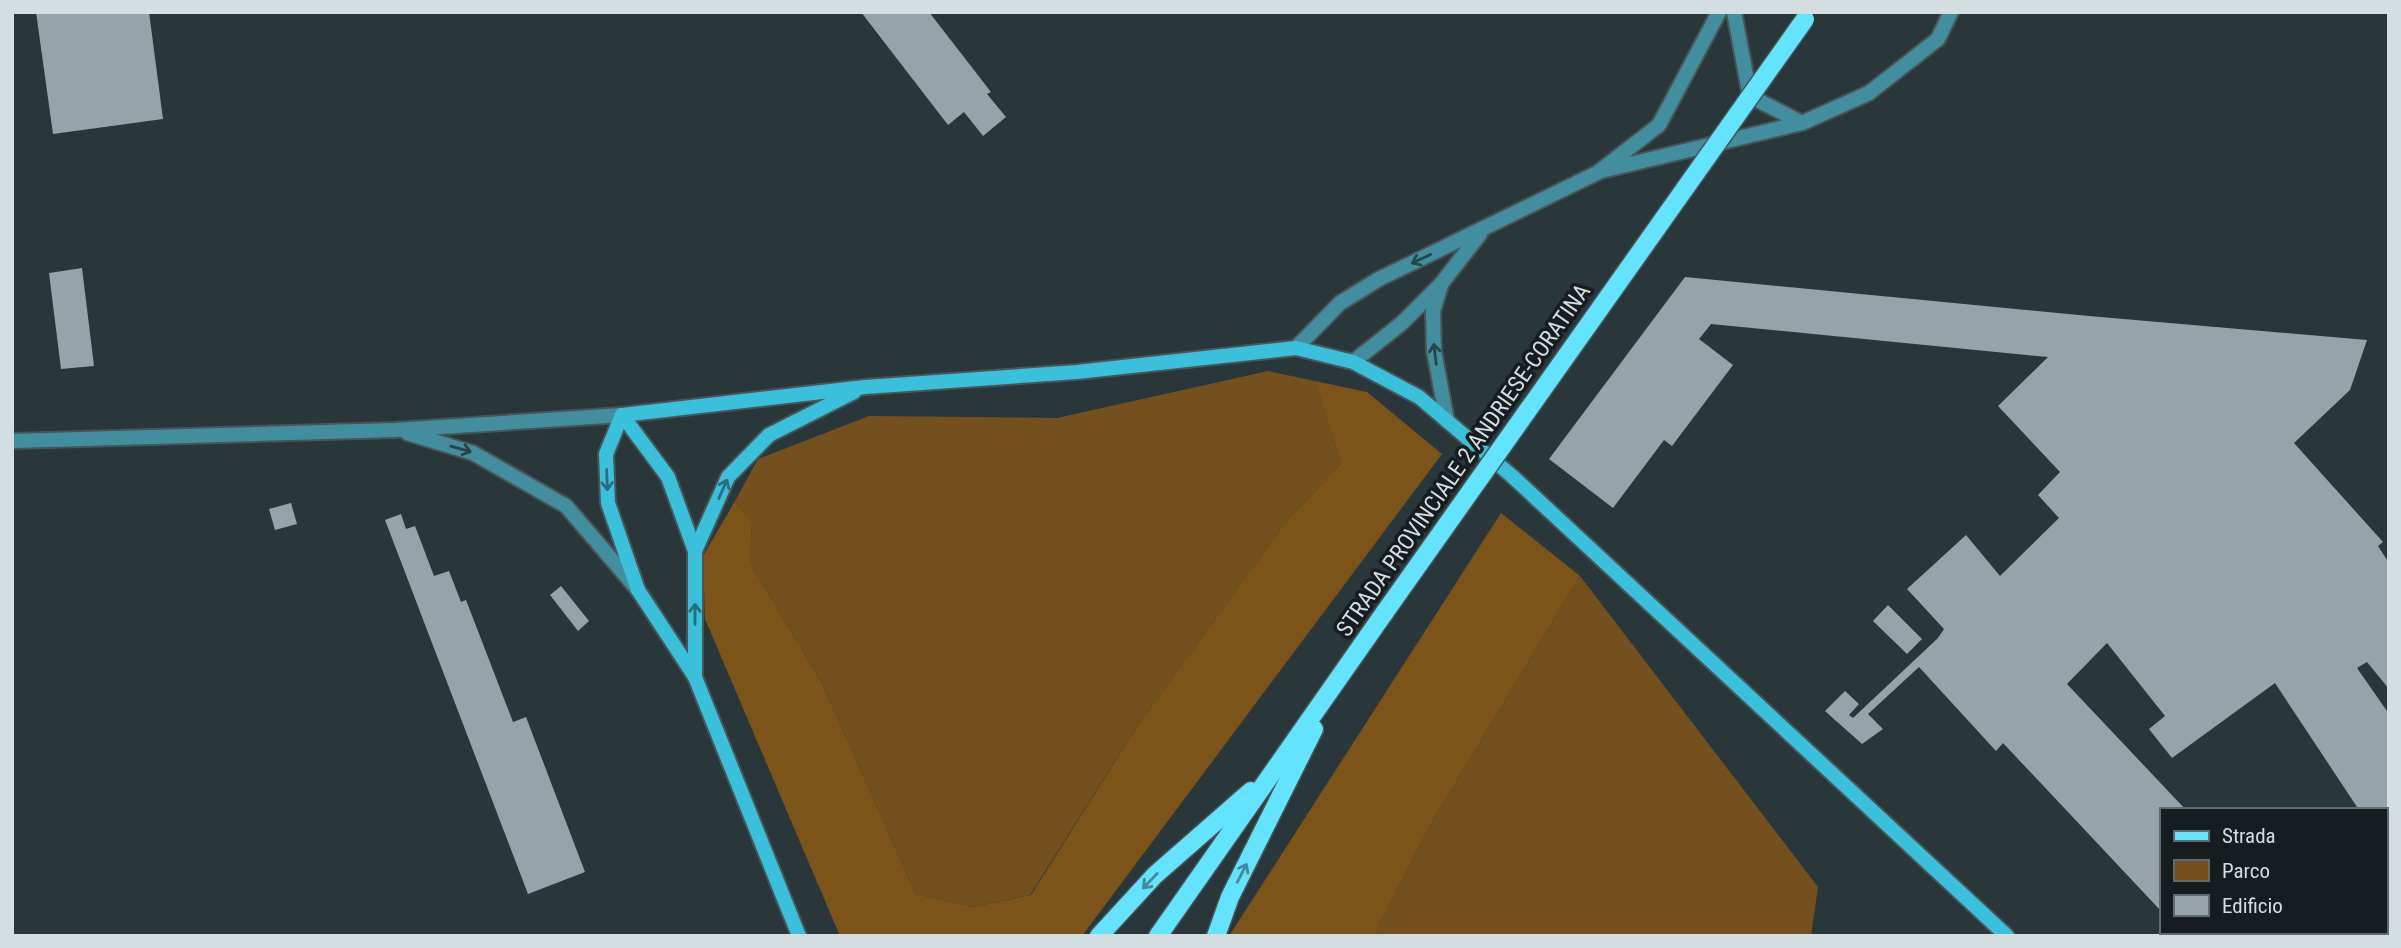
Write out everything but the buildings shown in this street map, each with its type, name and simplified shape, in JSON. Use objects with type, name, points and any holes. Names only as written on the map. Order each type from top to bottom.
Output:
[{"type":"main road","name":"STRADA PROVINCIALE 2 ANDRIESE-CORATINA","points":[[1158,936],[1807,16]]},
{"type":"main road","points":[[622,415],[865,387],[1077,372],[1296,348],[1353,362],[1419,397],[1512,476],[2007,934]]},
{"type":"main road","points":[[695,551],[729,477],[769,435],[865,387]]},
{"type":"main road","points":[[622,415],[668,477],[695,551],[695,677]]},
{"type":"main road","points":[[622,415],[606,454],[608,503],[638,590],[695,677],[799,936]]},
{"type":"main road","points":[[1216,936],[1230,897],[1340,675]]},
{"type":"main road","points":[[1099,936],[1155,875],[1274,770]]},
{"type":"street","points":[[1296,348],[1340,303],[1378,279],[1597,173],[1659,125],[1719,12]]},
{"type":"street","points":[[1734,12],[1750,96],[1802,123]]},
{"type":"street","points":[[1597,173],[1802,123],[1869,93],[1938,39],[1951,12]]},
{"type":"street","points":[[1353,362],[1402,323],[1441,284],[1483,230]]},
{"type":"street","points":[[1441,284],[1433,312],[1434,351],[1447,421]]},
{"type":"street","points":[[12,441],[395,430],[622,415]]},
{"type":"street","points":[[395,430],[473,453],[566,506],[638,590]]},
{"type":"green space","points":[[1268,371],[1315,381],[1341,464],[1287,520],[1138,725],[1030,895],[973,907],[916,894],[823,685],[750,562],[752,523],[735,501],[758,459],[869,416],[1057,418]]},
{"type":"green space","points":[[1580,576],[1818,887],[1811,936],[1374,936],[1429,827]]},
{"type":"shaded area","points":[[1315,381],[1367,392],[1442,454],[1082,936],[840,936],[705,619],[703,556],[735,501],[752,523],[750,562],[823,685],[916,894],[973,907],[1031,895],[1138,725],[1287,520],[1341,464]]},
{"type":"shaded area","points":[[1501,513],[1580,576],[1429,827],[1374,936],[1229,936]]}]
